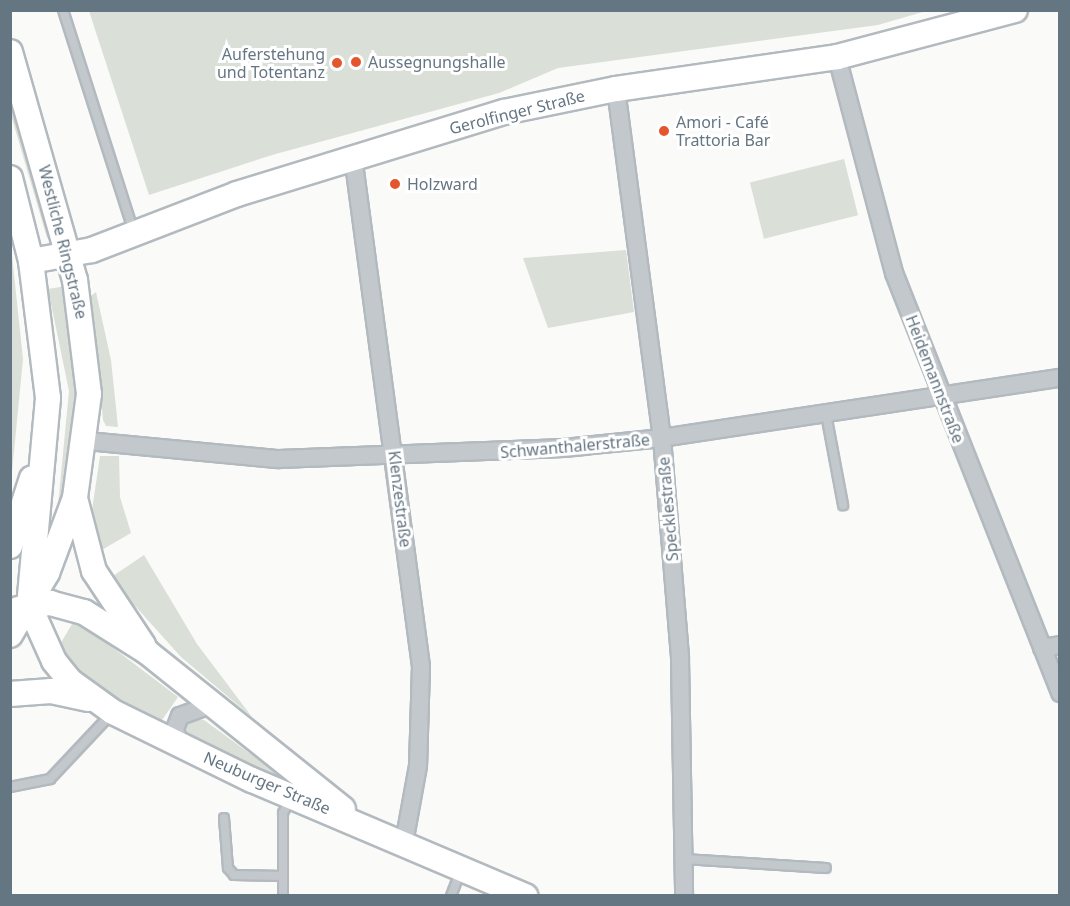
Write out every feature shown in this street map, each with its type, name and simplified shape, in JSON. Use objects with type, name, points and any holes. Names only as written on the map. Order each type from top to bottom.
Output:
[{"type":"main road","name":"Gerolfinger Straße","points":[[31,261],[69,255],[134,235],[353,156],[504,112],[616,89],[837,57],[1016,10]]},
{"type":"main road","name":"Westliche Ringstraße","points":[[10,52],[69,255],[87,351],[87,441],[75,498],[20,608],[10,635]]},
{"type":"main road","name":"Westliche Ringstraße","points":[[10,178],[31,261],[48,423],[20,608]]},
{"type":"main road","name":"Westliche Ringstraße","points":[[10,546],[48,423]]},
{"type":"main road","name":"Neuburger Straße","points":[[75,498],[94,572],[147,652]]},
{"type":"main road","name":"Neuburger Straße","points":[[103,707],[54,661],[20,608],[67,604],[147,652],[356,820]]},
{"type":"main road","name":"Neuburger Straße","points":[[10,694],[51,691],[103,707],[291,797],[356,820],[525,896]]},
{"type":"street","name":"Heidemannstraße","points":[[837,57],[894,273],[1059,693]]},
{"type":"street","name":"Specklestraße","points":[[616,89],[662,438],[680,659],[684,896]]},
{"type":"street","name":"Klenzestraße","points":[[353,156],[395,457],[421,666],[418,766],[404,843]]},
{"type":"street","name":"Schwanthalerstraße","points":[[87,441],[279,459],[395,457],[662,438],[942,398],[1059,378]]},
{"type":"street","points":[[1042,648],[1059,645]]},
{"type":"street","points":[[180,745],[174,729],[180,716],[191,707],[211,705]]},
{"type":"lane","points":[[63,10],[134,235]]},
{"type":"lane","points":[[826,414],[843,505]]},
{"type":"lane","points":[[10,787],[50,780],[103,707]]},
{"type":"lane","points":[[283,896],[284,813],[291,797]]},
{"type":"lane","points":[[224,818],[228,868],[234,875],[283,876]]},
{"type":"lane","points":[[684,859],[826,868]]},
{"type":"lane","points":[[451,896],[461,869]]},
{"type":"shaded area","points":[[89,10],[926,11],[878,25],[558,68],[499,93],[272,155],[149,195]]},
{"type":"shaded area","points":[[10,88],[51,237],[47,238],[11,115]]},
{"type":"shaded area","points":[[844,159],[858,215],[764,239],[750,182]]},
{"type":"shaded area","points":[[11,246],[23,359],[10,482]]},
{"type":"shaded area","points":[[626,250],[634,312],[548,328],[523,258]]},
{"type":"shaded area","points":[[66,286],[77,390],[64,498],[57,516],[69,391],[48,289]]},
{"type":"shaded area","points":[[96,292],[111,360],[118,427],[106,426],[103,420],[91,296]]},
{"type":"shaded area","points":[[100,456],[119,456],[120,497],[131,533],[100,551],[92,510]]},
{"type":"shaded area","points":[[144,555],[197,644],[252,717],[181,657],[110,578]]},
{"type":"shaded area","points":[[75,619],[178,697],[158,726],[79,677],[59,646]]},
{"type":"shaded area","points":[[196,719],[204,720],[290,783],[187,739],[186,723]]},
{"type":"place","name":"Aussegnungshalle","points":[[356,62]]},
{"type":"place","name":"Auferstehung und Totentanz","points":[[337,63]]},
{"type":"place","name":"Amori - Café Trattoria Bar","points":[[664,131]]},
{"type":"place","name":"Holzward","points":[[395,184]]}]
